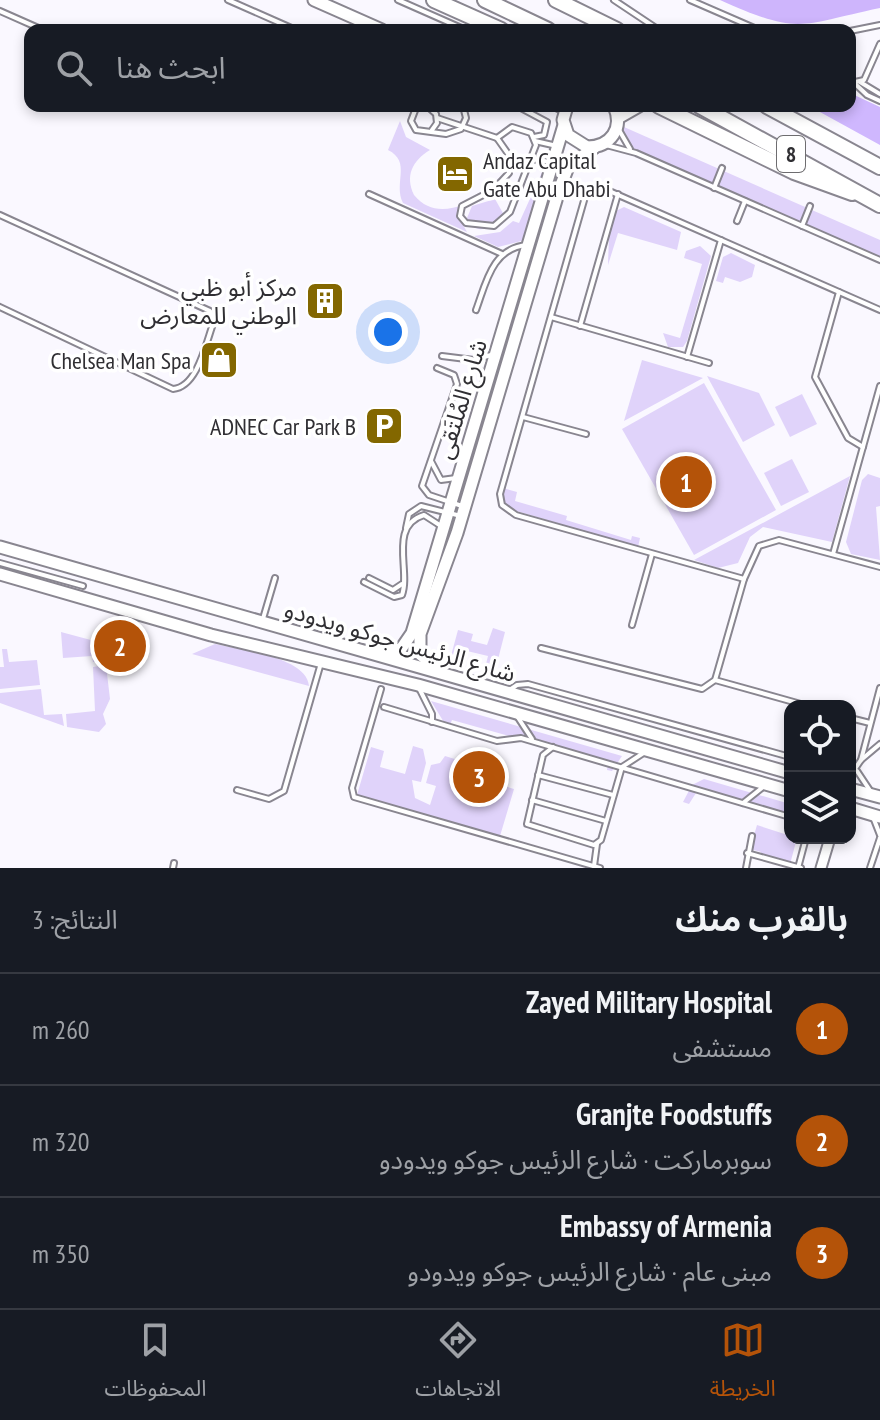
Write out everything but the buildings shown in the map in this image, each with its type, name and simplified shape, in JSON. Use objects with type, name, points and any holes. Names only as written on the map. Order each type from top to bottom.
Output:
[{"type":"main road","points":[[434,0],[488,24]]},
{"type":"main road","points":[[485,0],[535,24]]},
{"type":"main road","points":[[556,0],[605,24]]},
{"type":"main road","points":[[672,112],[794,172],[865,197]]},
{"type":"main road","name":"8","points":[[711,112],[880,205]]},
{"type":"main road","name":"8","points":[[780,112],[880,167]]},
{"type":"street","points":[[314,0],[368,24]]},
{"type":"street","name":"شارع المُلتَقى","points":[[368,655],[396,651],[409,641],[444,531],[457,509],[461,475],[564,125],[561,112]]},
{"type":"street","points":[[616,112],[618,122],[631,112]]},
{"type":"street","points":[[666,112],[684,118]]},
{"type":"street","name":"شارع المُلتَقى","points":[[448,677],[424,659],[419,642],[457,509],[568,167],[599,146],[618,122]]},
{"type":"street","points":[[564,125],[573,141],[599,146]]},
{"type":"street","points":[[556,155],[561,153],[566,158],[559,190]]},
{"type":"street","name":"شارع الرئيس جوكو ويدودو","points":[[0,547],[368,655],[786,772]]},
{"type":"street","name":"شارع الرئيس جوكو ويدودو","points":[[0,574],[321,663],[418,685],[784,790]]},
{"type":"street","points":[[856,791],[877,796]]},
{"type":"street","points":[[856,810],[876,816]]},
{"type":"street","points":[[821,868],[828,844]]},
{"type":"lane","points":[[228,0],[282,24]]},
{"type":"lane","points":[[398,0],[452,24]]},
{"type":"lane","points":[[614,0],[650,24]]},
{"type":"lane","points":[[690,0],[745,24]]},
{"type":"lane","points":[[0,11],[29,24]]},
{"type":"lane","points":[[856,30],[880,25]]},
{"type":"lane","points":[[856,80],[880,44]]},
{"type":"lane","points":[[856,82],[880,94]]},
{"type":"lane","points":[[856,82],[864,93],[880,101]]},
{"type":"lane","points":[[416,112],[412,114],[416,130],[446,134],[461,129],[466,118],[464,112]]},
{"type":"lane","points":[[432,112],[437,118],[461,129],[497,138],[509,155],[511,168],[493,190],[462,206],[460,216],[466,223],[489,228],[503,221],[532,159],[534,139]]},
{"type":"lane","points":[[528,112],[547,122],[544,135],[534,139]]},
{"type":"lane","points":[[432,130],[437,118]]},
{"type":"lane","points":[[618,122],[623,142],[636,153]]},
{"type":"lane","points":[[497,138],[512,127],[524,129],[556,155]]},
{"type":"lane","points":[[599,146],[636,153],[880,260]]},
{"type":"lane","points":[[532,159],[556,155]]},
{"type":"lane","points":[[714,188],[722,168]]},
{"type":"lane","points":[[744,579],[505,510],[500,494],[585,197],[597,188],[618,194],[880,310]]},
{"type":"lane","points":[[369,194],[502,254]]},
{"type":"lane","points":[[580,326],[618,194]]},
{"type":"lane","points":[[737,221],[745,201]]},
{"type":"lane","points":[[802,226],[810,206]]},
{"type":"lane","points":[[0,215],[210,311],[214,321],[191,380],[173,389],[0,307]]},
{"type":"lane","points":[[687,357],[721,240]]},
{"type":"lane","points":[[476,310],[492,268],[502,254],[529,245]]},
{"type":"lane","points":[[839,292],[815,377],[848,438],[863,447]]},
{"type":"lane","points":[[551,317],[709,363]]},
{"type":"lane","points":[[442,356],[469,360],[499,351]]},
{"type":"lane","points":[[469,360],[482,370],[488,386]]},
{"type":"lane","points":[[437,368],[454,375],[457,384],[422,482],[423,490],[457,509]]},
{"type":"lane","points":[[833,554],[880,386]]},
{"type":"lane","points":[[522,417],[586,434]]},
{"type":"lane","points":[[431,461],[441,480],[453,480],[461,475]]},
{"type":"lane","points":[[364,582],[397,597],[404,592],[405,531],[409,514],[415,507],[457,509]]},
{"type":"lane","points":[[405,531],[415,519],[424,515],[438,521],[444,531]]},
{"type":"lane","points":[[541,648],[696,689],[707,688],[715,680],[744,579],[755,552],[765,542],[779,540],[880,567]]},
{"type":"lane","points":[[632,625],[653,553]]},
{"type":"lane","points":[[0,563],[83,586]]},
{"type":"lane","points":[[262,624],[275,578]]},
{"type":"lane","points":[[369,578],[393,590],[403,582]]},
{"type":"lane","points":[[237,790],[269,799],[284,791],[321,663]]},
{"type":"lane","points":[[715,680],[787,700]]},
{"type":"lane","points":[[505,693],[517,685],[528,684],[784,755]]},
{"type":"lane","points":[[418,685],[432,714],[432,722]]},
{"type":"lane","points":[[877,796],[857,771],[880,688]]},
{"type":"lane","points":[[381,689],[352,788],[354,797],[597,867],[597,844],[622,767],[647,751]]},
{"type":"lane","points":[[384,707],[497,741],[517,737],[533,741],[784,815]]},
{"type":"lane","points":[[516,714],[533,741]]},
{"type":"lane","points":[[856,720],[870,723]]},
{"type":"lane","points":[[861,760],[880,744]]},
{"type":"lane","points":[[553,747],[543,755],[526,821],[529,826],[597,844]]},
{"type":"lane","points":[[538,775],[614,795]]},
{"type":"lane","points":[[743,803],[766,785]]},
{"type":"lane","points":[[532,800],[606,821]]},
{"type":"lane","points":[[870,868],[880,836],[876,816]]},
{"type":"lane","points":[[746,868],[752,836]]},
{"type":"lane","points":[[747,853],[782,866],[799,868],[805,844]]},
{"type":"shaded area","points":[[720,0],[880,0],[880,8],[800,24],[767,19]]},
{"type":"shaded area","points":[[856,96],[880,107],[880,145],[820,112],[856,112]]},
{"type":"shaded area","points":[[400,121],[406,137],[430,150],[415,164],[410,175],[414,195],[425,205],[437,209],[464,205],[459,218],[467,232],[403,203],[400,195],[401,167],[395,155],[388,150]]},
{"type":"shaded area","points":[[624,127],[880,240],[880,258],[632,149],[617,134]]},
{"type":"shaded area","points":[[543,170],[546,171],[525,240],[498,247],[474,236],[500,232],[513,221],[519,223]]},
{"type":"shaded area","points":[[495,199],[504,215],[490,226],[475,228],[467,218],[472,206]]},
{"type":"shaded area","points":[[624,207],[681,232],[677,250],[618,233],[608,265],[609,235],[616,211]]},
{"type":"shaded area","points":[[700,246],[711,256],[687,341],[683,347],[668,347],[663,333],[680,338],[702,264],[684,258],[686,251]]},
{"type":"shaded area","points":[[731,253],[755,265],[752,277],[740,282],[725,277],[723,283],[716,281],[723,257]]},
{"type":"shaded area","points":[[642,360],[703,378],[624,421]]},
{"type":"shaded area","points":[[707,376],[759,393],[775,425],[743,442]]},
{"type":"shaded area","points":[[704,383],[776,510],[694,555],[622,429]]},
{"type":"shaded area","points":[[802,394],[817,424],[790,437],[775,407]]},
{"type":"shaded area","points":[[792,459],[809,492],[781,506],[764,473]]},
{"type":"shaded area","points":[[868,474],[880,478],[880,506],[876,507],[880,560],[851,554],[846,542],[862,480]]},
{"type":"shaded area","points":[[850,476],[832,542],[763,527],[750,537],[738,563],[718,568],[694,560]]},
{"type":"shaded area","points":[[503,488],[517,492],[515,501],[567,516],[566,520],[631,540],[632,536],[640,538],[638,547],[506,508],[501,500]]},
{"type":"shaded area","points":[[493,628],[505,632],[494,675],[484,672],[488,656],[467,651],[462,667],[449,663],[458,630],[473,634],[471,641],[487,645]]},
{"type":"shaded area","points":[[61,632],[102,643],[104,661],[93,662],[92,656],[63,658]]},
{"type":"shaded area","points":[[215,644],[256,652],[285,662],[305,676],[309,686],[192,654]]},
{"type":"shaded area","points":[[2,649],[7,649],[9,662],[37,660],[40,685],[0,689],[0,667],[4,667]]},
{"type":"shaded area","points":[[106,665],[110,699],[103,714],[106,724],[99,732],[67,727],[66,714],[95,711],[93,667]]},
{"type":"shaded area","points":[[41,689],[44,715],[62,714],[64,726],[0,703],[0,693]]},
{"type":"shaded area","points":[[431,701],[622,756],[612,771],[607,770],[608,764],[452,720],[450,725],[445,724]]},
{"type":"shaded area","points":[[413,746],[423,749],[426,763],[421,782],[412,780],[415,798],[430,805],[436,786],[426,783],[431,765],[440,763],[445,756],[458,760],[451,787],[496,800],[501,785],[514,789],[500,836],[357,795],[371,747],[384,751],[380,767],[405,774]]},
{"type":"shaded area","points":[[704,779],[784,802],[784,817],[696,793],[689,804],[683,802],[692,785]]},
{"type":"shaded area","points":[[757,825],[784,834],[784,844],[795,844],[789,868],[760,860],[761,852],[750,849]]},
{"type":"place","name":"Andaz Capital Gate Abu Dhabi","points":[[455,174]]},
{"type":"place","name":"مركز أبو ظبي الوطني للمعارض","points":[[325,301]]},
{"type":"place","name":"Chelsea Man Spa","points":[[219,360]]},
{"type":"place","name":"ADNEC Car Park B","points":[[384,426]]},
{"type":"place","name":"Zayed Military Hospital","points":[[686,482]]},
{"type":"place","name":"Granjte Foodstuffs","points":[[120,646]]},
{"type":"place","name":"Embassy of Armenia","points":[[479,777]]}]
